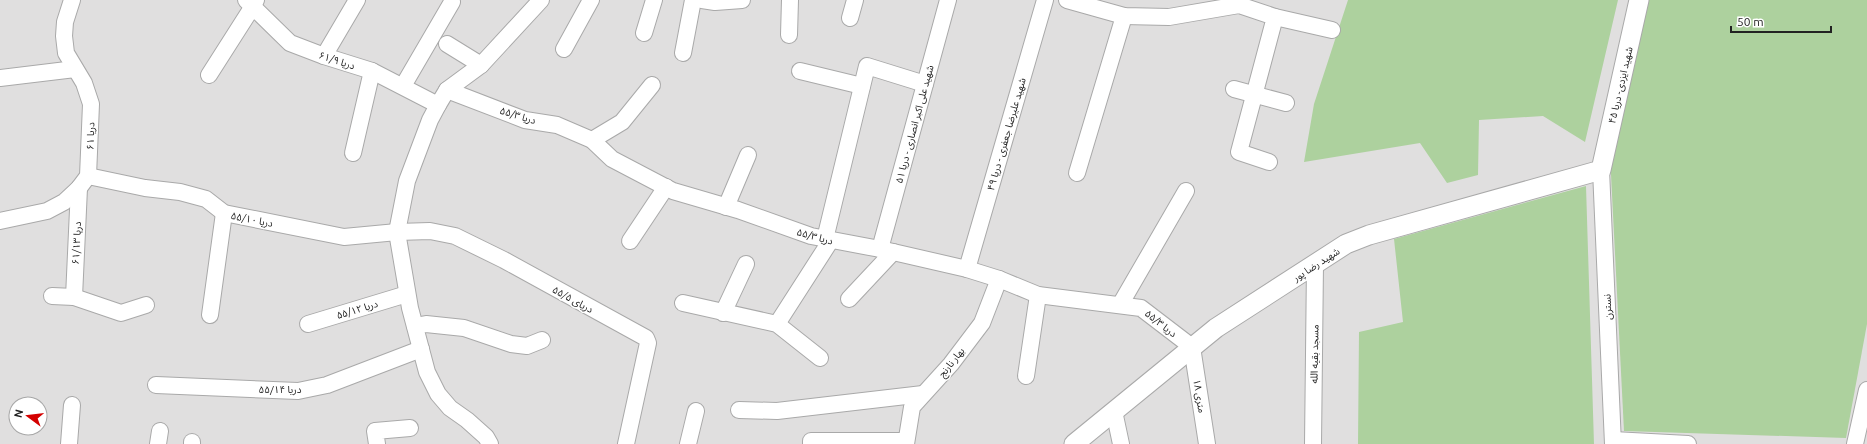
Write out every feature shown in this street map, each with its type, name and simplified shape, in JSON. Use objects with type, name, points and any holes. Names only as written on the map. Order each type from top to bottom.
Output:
[{"type":"street","name":"دریا ۶۱","points":[[72,0],[64,36],[66,53],[84,83],[91,104],[83,182]]},
{"type":"street","points":[[324,56],[357,0]]},
{"type":"street","points":[[490,444],[486,437],[450,408],[438,394],[427,372],[407,294],[397,232],[407,181],[438,105],[447,90],[481,65],[541,0]]},
{"type":"street","points":[[564,49],[591,0]]},
{"type":"street","points":[[644,33],[654,0]]},
{"type":"street","points":[[682,53],[693,0]]},
{"type":"street","points":[[702,0],[715,2],[742,0]]},
{"type":"street","points":[[789,35],[790,0]]},
{"type":"street","points":[[850,18],[855,0]]},
{"type":"street","name":"شهید علی اکبر انصاری - دریا ۵۱","points":[[887,251],[925,84],[948,0]]},
{"type":"street","name":"شهید علیرضا جعفری - دریا ۴۹","points":[[967,269],[1045,0]]},
{"type":"street","points":[[1067,0],[1124,16],[1169,18],[1238,8],[1332,30]]},
{"type":"street","name":"شهید ایزدی- دریا ۴۵","points":[[1601,170],[1639,0]]},
{"type":"street","points":[[209,75],[252,2]]},
{"type":"street","name":"دریا ۶۱/۹","points":[[252,2],[290,43],[324,56],[372,71],[438,105]]},
{"type":"street","points":[[403,86],[452,2]]},
{"type":"street","points":[[1077,173],[1124,16]]},
{"type":"street","points":[[1269,162],[1239,152],[1275,17]]},
{"type":"street","points":[[447,44],[481,65]]},
{"type":"street","points":[[777,324],[828,240],[867,66],[925,84]]},
{"type":"street","points":[[0,78],[75,69]]},
{"type":"street","points":[[352,153],[372,71]]},
{"type":"street","points":[[800,71],[862,86]]},
{"type":"street","points":[[592,140],[622,122],[652,85]]},
{"type":"street","points":[[1234,89],[1286,103]]},
{"type":"street","name":"دریا ۵۵/۳","points":[[447,90],[525,120],[557,125],[592,140],[612,159],[673,191],[726,206],[811,236],[967,269],[999,279],[1038,295],[1141,308],[1192,347]]},
{"type":"street","points":[[726,206],[748,155]]},
{"type":"street","name":"شهید رضا پور","points":[[1074,444],[1216,328],[1346,244],[1369,235],[1601,170]]},
{"type":"street","name":"نسترن","points":[[1601,170],[1613,442]]},
{"type":"street","points":[[0,221],[47,211],[64,202],[83,182]]},
{"type":"street","name":"دریا ۵۵/۱۰","points":[[83,182],[180,192],[206,199],[224,213],[344,237],[397,232]]},
{"type":"street","name":"دریا ۶۱/۱۳","points":[[74,297],[83,182]]},
{"type":"street","points":[[630,240],[666,187]]},
{"type":"street","points":[[1120,305],[1186,191]]},
{"type":"street","points":[[210,315],[224,213]]},
{"type":"street","name":"دریای ۵۵/۵","points":[[397,232],[430,231],[455,236],[504,260],[646,338],[648,343],[626,444]]},
{"type":"street","points":[[849,299],[887,251]]},
{"type":"street","points":[[723,313],[746,264]]},
{"type":"street","name":"مسجد بقیه الله","points":[[1313,444],[1315,264]]},
{"type":"street","name":"بهار نارنج","points":[[906,443],[912,407],[951,364],[982,322],[999,279]]},
{"type":"street","name":"دریا ۵۵/۱۲","points":[[308,324],[407,294]]},
{"type":"street","points":[[1026,376],[1038,295]]},
{"type":"street","points":[[52,296],[74,297],[121,313],[146,305]]},
{"type":"street","points":[[683,303],[777,324],[820,358]]},
{"type":"street","points":[[415,326],[426,324],[464,328],[521,346],[527,346],[542,340]]},
{"type":"street","name":"۱۸ متری","points":[[1192,347],[1207,444]]},
{"type":"street","name":"دریا ۵۵/۱۴","points":[[156,385],[298,391],[326,384],[421,349]]},
{"type":"street","points":[[1855,444],[1867,390]]},
{"type":"street","points":[[739,410],[777,411],[923,394]]},
{"type":"street","points":[[69,444],[72,405]]},
{"type":"street","points":[[688,444],[696,411]]},
{"type":"street","points":[[1114,411],[1121,444]]},
{"type":"street","points":[[377,444],[375,431],[410,428]]},
{"type":"street","points":[[811,444],[811,441],[906,443]]},
{"type":"street","points":[[1613,442],[1688,444]]},
{"type":"shaded area","points":[[0,0],[1867,0],[1867,444],[0,444]]},
{"type":"green space","points":[[1348,0],[1618,0],[1585,142],[1543,116],[1479,120],[1478,175],[1447,183],[1420,143],[1304,162],[1314,104]]},
{"type":"green space","points":[[1648,0],[1867,0],[1867,324],[1846,438],[1624,431],[1610,155]]},
{"type":"green space","points":[[1586,186],[1594,444],[1358,444],[1359,332],[1403,322],[1394,239]]}]
